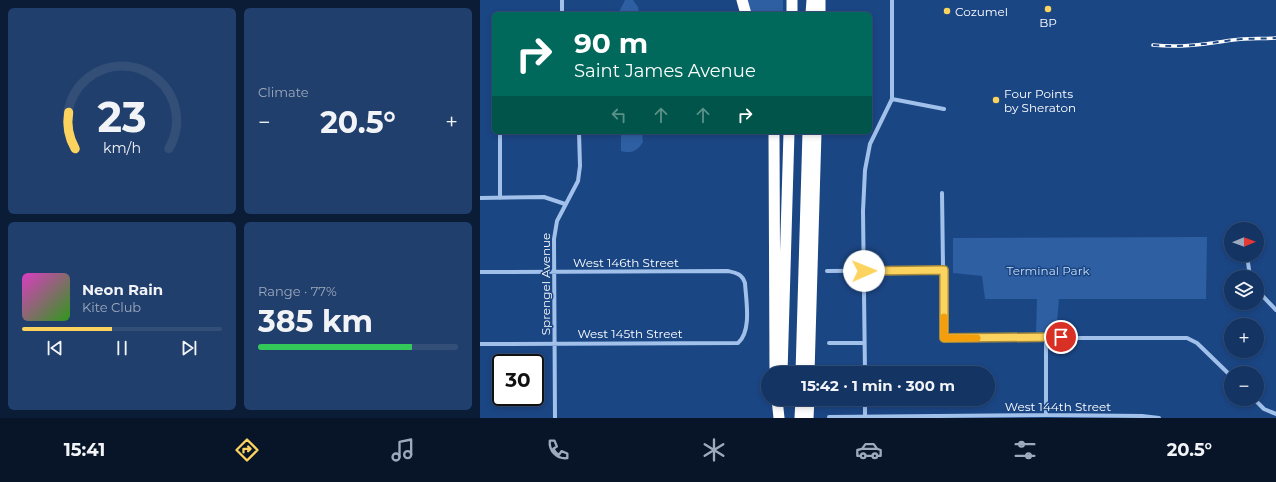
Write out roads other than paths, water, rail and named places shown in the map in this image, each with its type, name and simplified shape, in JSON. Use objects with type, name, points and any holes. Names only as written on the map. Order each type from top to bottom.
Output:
[{"type":"highway","points":[[742,0],[745,12]]},
{"type":"highway","points":[[792,0],[792,12]]},
{"type":"highway","points":[[812,0],[812,12]]},
{"type":"highway","points":[[820,0],[820,12]]},
{"type":"highway","points":[[774,134],[775,366]]},
{"type":"highway","points":[[782,366],[788,134]]},
{"type":"highway","points":[[801,366],[808,134]]},
{"type":"highway","points":[[809,366],[816,134]]},
{"type":"highway","points":[[778,406],[780,418]]},
{"type":"highway","points":[[780,418],[781,406]]},
{"type":"highway","points":[[800,418],[801,406]]},
{"type":"highway","points":[[808,418],[809,406]]},
{"type":"street","points":[[562,0],[562,12]]},
{"type":"street","points":[[865,366],[865,170],[870,144],[892,99],[892,0]]},
{"type":"street","points":[[892,99],[944,109]]},
{"type":"street","points":[[500,134],[500,198]]},
{"type":"street","name":"Sprengel Avenue","points":[[555,418],[554,239],[557,221],[564,204],[572,194],[578,181],[580,166],[579,134]]},
{"type":"street","points":[[942,193],[944,338],[1187,338],[1197,343],[1224,369]]},
{"type":"street","points":[[480,198],[544,197],[564,204]]},
{"type":"street","points":[[827,271],[944,270]]},
{"type":"street","name":"West 146th Street","points":[[480,272],[728,271],[739,273],[743,277],[746,304]]},
{"type":"street","points":[[1264,297],[1276,310]]},
{"type":"street","name":"West 145th Street","points":[[480,344],[738,343],[743,339],[746,326],[746,304]]},
{"type":"street","points":[[1046,337],[1046,415]]},
{"type":"street","points":[[829,343],[864,343]]},
{"type":"street","points":[[865,406],[865,417]]},
{"type":"street","points":[[1261,406],[1264,409],[1276,414]]},
{"type":"street","name":"West 144th Street","points":[[829,417],[1046,415],[1142,416],[1159,418]]},
{"type":"railway","points":[[1153,45],[1184,46],[1238,39],[1276,38]]},
{"type":"place","name":"BP","points":[[1048,9]]},
{"type":"place","name":"Cozumel","points":[[947,11]]},
{"type":"place","name":"Four Points by Sheraton","points":[[996,100]]},
{"type":"park label","name":"Terminal Park","points":[[1048,270]]}]
